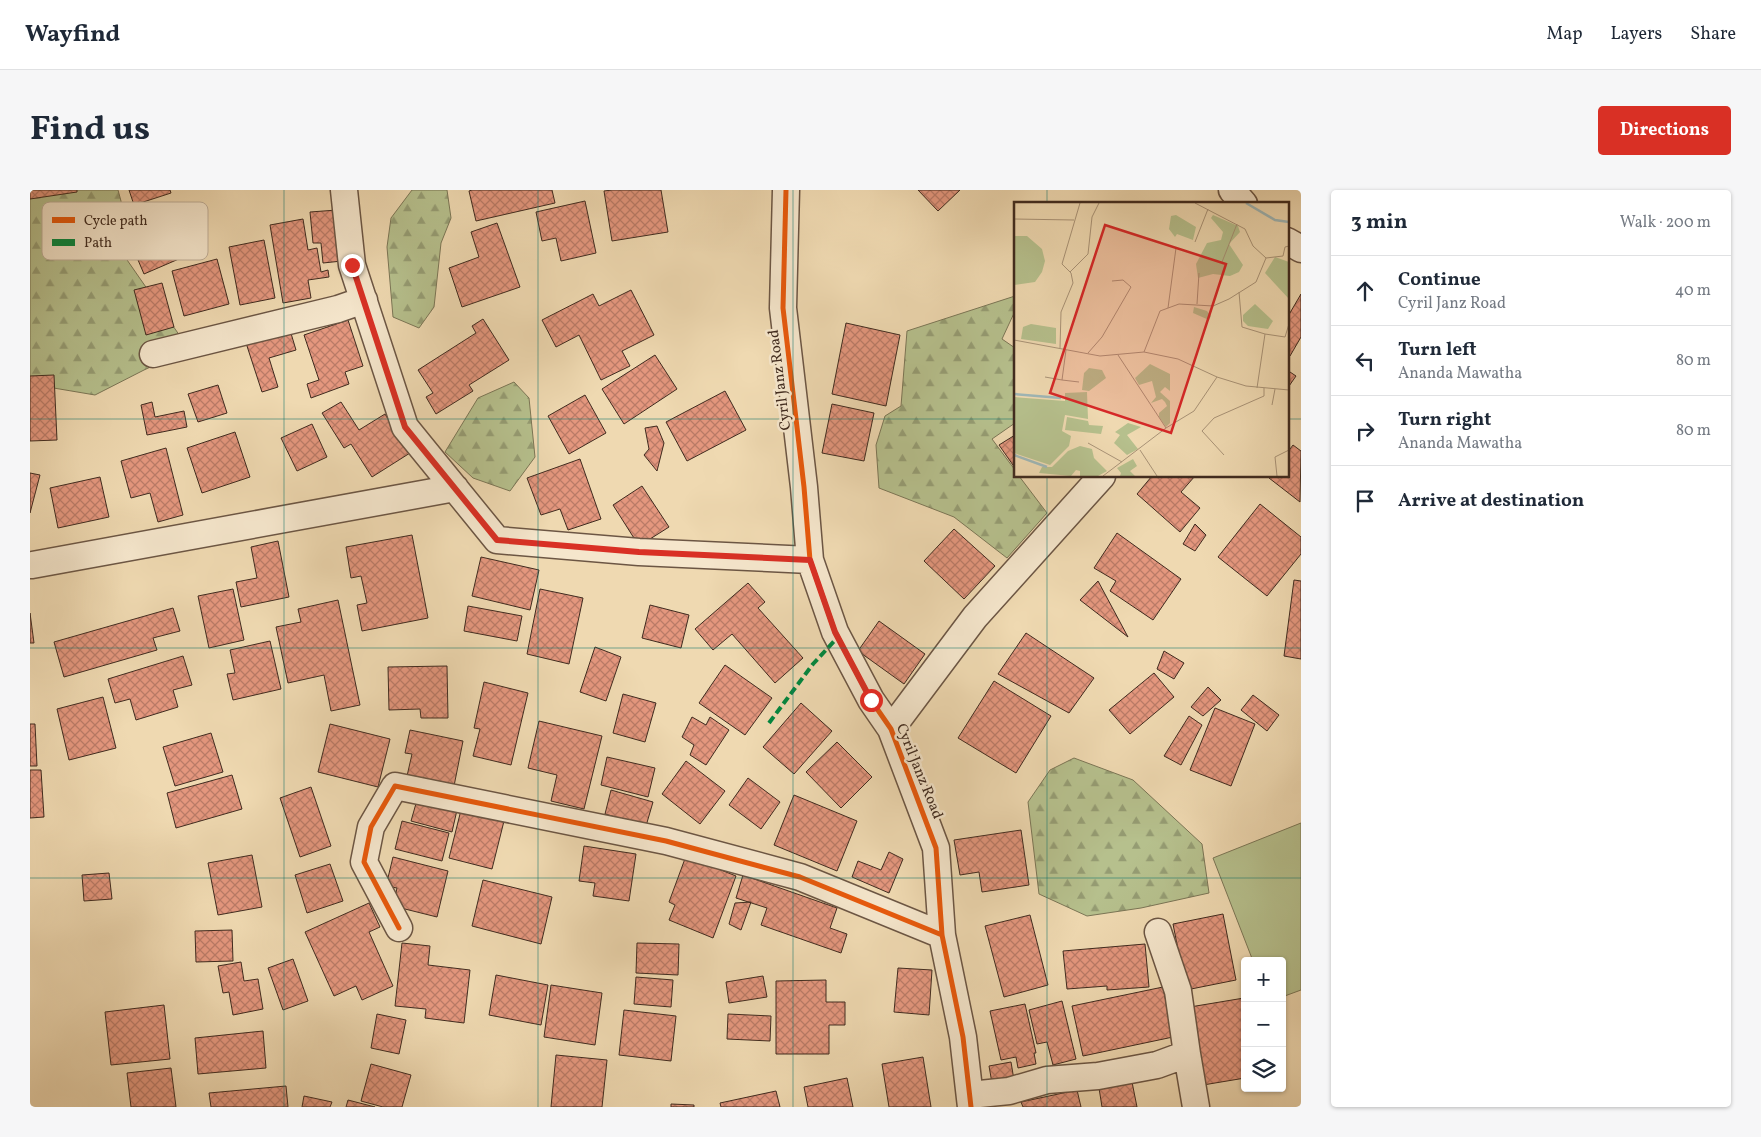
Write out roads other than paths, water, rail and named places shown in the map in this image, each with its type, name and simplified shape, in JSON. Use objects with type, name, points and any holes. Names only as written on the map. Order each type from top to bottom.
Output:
[{"type":"street","points":[[344,190],[352,265],[405,427],[497,540],[639,552],[810,560]]},
{"type":"street","name":"Cyril Janz Road","points":[[786,190],[783,308],[804,487],[810,560],[835,632],[871,700],[891,729],[936,848],[942,935],[963,1037],[971,1101]]},
{"type":"street","points":[[1232,190],[1242,202]]},
{"type":"street","points":[[1288,242],[1301,249]]},
{"type":"street","points":[[153,354],[338,309],[364,300]]},
{"type":"street","points":[[891,729],[975,617],[1100,478]]},
{"type":"street","points":[[32,565],[455,488]]},
{"type":"street","points":[[399,928],[364,862],[371,827],[395,786],[666,841],[800,877],[942,935]]},
{"type":"street","points":[[1158,932],[1178,991],[1196,1107]]},
{"type":"street","points":[[971,1101],[1047,1080],[1098,1076],[1157,1065],[1187,1054]]}]
